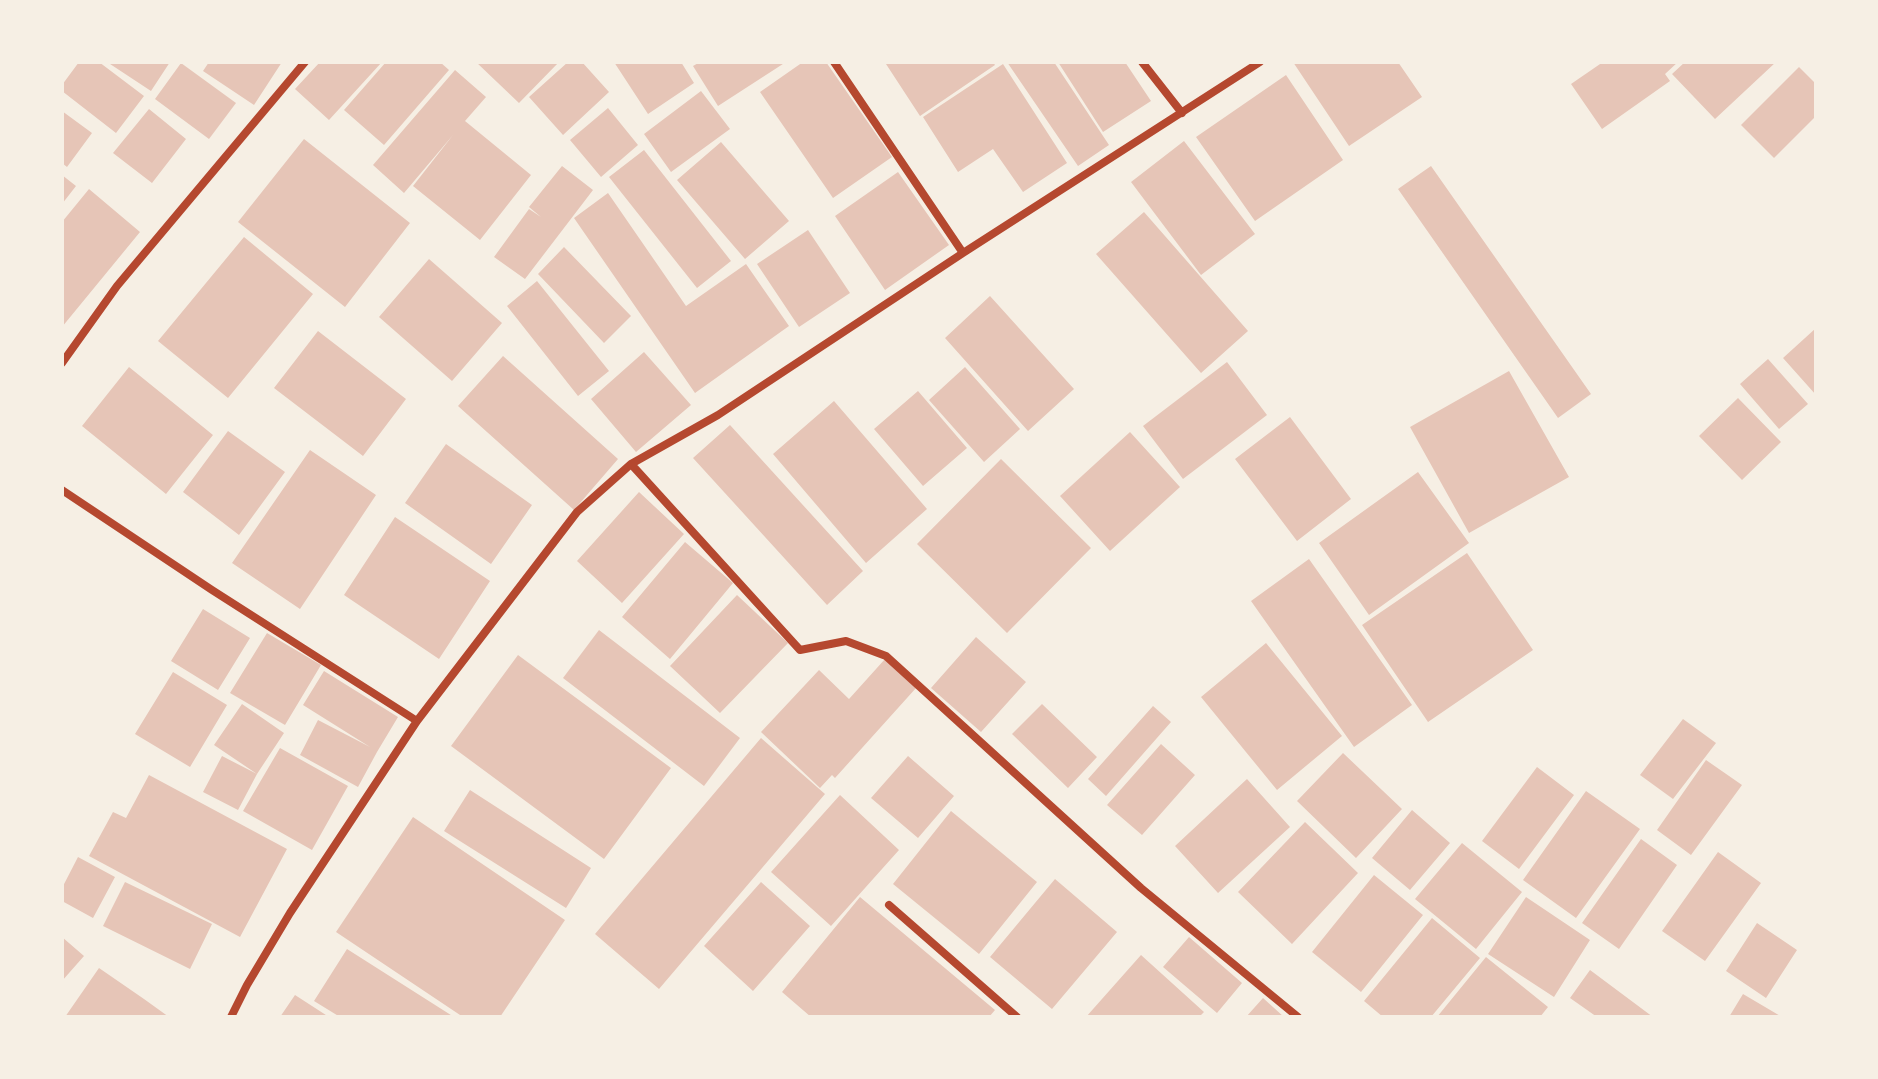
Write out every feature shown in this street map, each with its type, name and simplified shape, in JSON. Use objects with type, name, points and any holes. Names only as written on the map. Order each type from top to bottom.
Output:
[{"type":"street","points":[[62,363],[117,286],[305,62]]},
{"type":"street","points":[[834,62],[963,253]]},
{"type":"street","points":[[1142,62],[1182,113]]},
{"type":"street","points":[[231,1017],[290,913],[417,721],[577,512],[631,464],[718,415],[1260,62]]},
{"type":"street","points":[[631,464],[800,650],[846,641],[886,656],[1141,888],[1298,1017]]},
{"type":"street","points":[[64,495],[417,721]]},
{"type":"street","points":[[889,905],[1017,1017]]},
{"type":"building","points":[[79,62],[99,62],[144,96],[116,133],[62,91],[62,85]]},
{"type":"building","points":[[107,62],[170,62],[151,91]]},
{"type":"building","points":[[209,62],[282,62],[254,105],[203,71]]},
{"type":"building","points":[[320,62],[382,62],[329,120],[295,89]]},
{"type":"building","points":[[386,62],[440,62],[449,70],[384,145],[344,110]]},
{"type":"building","points":[[476,62],[559,62],[519,103]]},
{"type":"building","points":[[568,62],[582,62],[609,92],[563,135],[529,97]]},
{"type":"building","points":[[614,62],[681,62],[694,83],[648,114]]},
{"type":"building","points":[[700,62],[786,62],[718,106],[693,66]]},
{"type":"building","points":[[803,62],[826,62],[892,157],[833,198],[760,92]]},
{"type":"building","points":[[993,62],[995,65],[920,116],[886,64]]},
{"type":"building","points":[[1007,62],[1054,62],[1109,145],[1078,166]]},
{"type":"building","points":[[1058,62],[1125,62],[1151,101],[1103,132]]},
{"type":"building","points":[[1293,62],[1398,62],[1422,97],[1349,146]]},
{"type":"building","points":[[1603,62],[1678,62],[1665,74],[1670,81],[1602,129],[1571,84]]},
{"type":"building","points":[[1685,62],[1776,62],[1715,119],[1672,74]]},
{"type":"building","points":[[181,63],[236,103],[209,139],[155,99]]},
{"type":"building","points":[[1003,64],[1067,163],[1023,192],[993,149],[958,172],[923,117]]},
{"type":"building","points":[[1799,67],[1816,84],[1816,116],[1774,158],[1741,125]]},
{"type":"building","points":[[455,70],[486,97],[465,121],[531,175],[480,240],[413,186],[453,135],[404,193],[373,165]]},
{"type":"building","points":[[1286,75],[1343,160],[1255,221],[1196,137]]},
{"type":"building","points":[[701,91],[730,129],[671,172],[644,134]]},
{"type":"building","points":[[608,108],[638,145],[601,177],[570,140]]},
{"type":"building","points":[[149,109],[186,139],[152,183],[113,153]]},
{"type":"building","points":[[62,111],[92,133],[67,167],[62,163]]},
{"type":"building","points":[[304,139],[410,223],[345,307],[238,222]]},
{"type":"building","points":[[1184,141],[1255,234],[1201,275],[1131,182]]},
{"type":"building","points":[[721,142],[789,221],[745,259],[677,180]]},
{"type":"building","points":[[644,150],[731,261],[697,288],[609,177]]},
{"type":"building","points":[[562,166],[593,190],[525,279],[494,257],[529,209],[541,217],[529,207]]},
{"type":"building","points":[[1431,166],[1591,394],[1558,418],[1398,189]]},
{"type":"building","points":[[898,172],[949,245],[885,290],[835,216]]},
{"type":"building","points":[[62,175],[76,186],[62,204]]},
{"type":"building","points":[[89,189],[140,232],[62,327],[62,222]]},
{"type":"building","points":[[608,193],[686,306],[746,264],[789,326],[695,393],[574,218]]},
{"type":"building","points":[[1144,212],[1248,331],[1201,373],[1096,254]]},
{"type":"building","points":[[808,230],[850,293],[799,327],[757,264]]},
{"type":"building","points":[[244,237],[313,294],[228,398],[158,341]]},
{"type":"building","points":[[564,247],[631,316],[604,343],[538,274]]},
{"type":"building","points":[[429,259],[502,323],[452,381],[379,317]]},
{"type":"building","points":[[537,281],[609,371],[578,396],[507,306]]},
{"type":"building","points":[[990,296],[1074,389],[1028,431],[945,338]]},
{"type":"building","points":[[1816,328],[1816,395],[1783,358]]},
{"type":"building","points":[[318,331],[406,399],[363,456],[274,388]]},
{"type":"building","points":[[644,352],[691,405],[636,452],[591,399]]},
{"type":"building","points":[[503,356],[618,459],[574,510],[458,406]]},
{"type":"building","points":[[1768,359],[1808,404],[1779,429],[1740,384]]},
{"type":"building","points":[[1227,362],[1267,415],[1183,479],[1143,426]]},
{"type":"building","points":[[129,367],[213,435],[166,494],[82,426]]},
{"type":"building","points":[[965,367],[1020,429],[984,462],[929,400]]},
{"type":"building","points":[[1509,371],[1569,477],[1469,533],[1410,427]]},
{"type":"building","points":[[918,391],[967,448],[923,486],[874,429]]},
{"type":"building","points":[[1738,398],[1781,442],[1742,480],[1699,436]]},
{"type":"building","points":[[834,401],[927,509],[866,563],[773,454]]},
{"type":"building","points":[[1290,417],[1351,499],[1297,541],[1235,459]]},
{"type":"building","points":[[730,425],[863,571],[827,605],[693,458]]},
{"type":"building","points":[[228,431],[285,472],[239,535],[183,492]]},
{"type":"building","points":[[1130,432],[1180,487],[1110,551],[1060,496]]},
{"type":"building","points":[[446,444],[532,505],[491,564],[405,503]]},
{"type":"building","points":[[310,450],[376,495],[300,609],[232,563]]},
{"type":"building","points":[[1001,459],[1091,548],[1007,633],[917,544]]},
{"type":"building","points":[[1418,472],[1469,543],[1369,615],[1319,543]]},
{"type":"building","points":[[639,492],[684,534],[622,603],[577,561]]},
{"type":"building","points":[[395,517],[490,581],[439,659],[344,595]]},
{"type":"building","points":[[685,542],[733,583],[670,659],[622,617]]},
{"type":"building","points":[[1467,553],[1533,650],[1428,722],[1362,625]]},
{"type":"building","points":[[1309,559],[1412,705],[1354,747],[1251,601]]},
{"type":"building","points":[[737,595],[788,643],[720,713],[670,666]]},
{"type":"building","points":[[203,609],[250,638],[218,690],[171,661]]},
{"type":"building","points":[[599,630],[740,738],[704,786],[563,678]]},
{"type":"building","points":[[267,633],[321,665],[285,725],[230,693]]},
{"type":"building","points":[[976,637],[1026,682],[981,732],[931,688]]},
{"type":"building","points":[[1266,643],[1342,736],[1277,790],[1201,697]]},
{"type":"building","points":[[518,655],[671,768],[604,859],[451,746]]},
{"type":"building","points":[[885,659],[916,688],[835,778],[832,775],[820,788],[761,732],[819,670],[849,699]]},
{"type":"building","points":[[324,671],[398,717],[358,787],[300,755],[318,720],[370,747],[303,705]]},
{"type":"building","points":[[173,672],[227,705],[190,767],[135,734]]},
{"type":"building","points":[[242,704],[284,733],[257,774],[214,745]]},
{"type":"building","points":[[1042,704],[1097,757],[1068,788],[1012,734]]},
{"type":"building","points":[[1153,706],[1171,722],[1106,796],[1088,779]]},
{"type":"building","points":[[1683,719],[1716,743],[1673,799],[1640,775]]},
{"type":"building","points":[[761,738],[825,794],[659,989],[595,934]]},
{"type":"building","points":[[1161,744],[1195,775],[1142,835],[1107,805]]},
{"type":"building","points":[[280,748],[348,786],[312,850],[243,811]]},
{"type":"building","points":[[1343,753],[1402,809],[1356,858],[1297,801]]},
{"type":"building","points":[[222,756],[257,774],[238,810],[203,792]]},
{"type":"building","points":[[908,756],[954,796],[918,838],[871,798]]},
{"type":"building","points":[[1706,760],[1742,785],[1691,855],[1657,830]]},
{"type":"building","points":[[1537,767],[1574,795],[1519,869],[1482,841]]},
{"type":"building","points":[[149,775],[287,849],[240,937],[89,856],[113,812],[126,818]]},
{"type":"building","points":[[1247,779],[1290,827],[1218,893],[1175,846]]},
{"type":"building","points":[[470,790],[591,868],[566,908],[444,831]]},
{"type":"building","points":[[1586,791],[1640,829],[1576,918],[1523,880]]},
{"type":"building","points":[[840,795],[899,850],[831,926],[771,872]]},
{"type":"building","points":[[1412,810],[1450,843],[1410,890],[1372,858]]},
{"type":"building","points":[[951,811],[1037,882],[979,954],[893,884]]},
{"type":"building","points":[[413,817],[565,920],[500,1017],[463,1017],[336,932]]},
{"type":"building","points":[[1305,822],[1358,873],[1292,944],[1238,892]]},
{"type":"building","points":[[1641,839],[1677,865],[1619,949],[1582,923]]},
{"type":"building","points":[[1462,843],[1522,892],[1476,949],[1415,899]]},
{"type":"building","points":[[1718,852],[1761,883],[1705,961],[1662,931]]},
{"type":"building","points":[[78,857],[115,877],[93,918],[62,901],[62,888]]},
{"type":"building","points":[[1374,875],[1423,915],[1361,992],[1312,952]]},
{"type":"building","points":[[1055,879],[1117,932],[1052,1009],[990,957]]},
{"type":"building","points":[[125,882],[212,924],[190,969],[103,926]]},
{"type":"building","points":[[761,882],[810,926],[753,991],[704,946]]},
{"type":"building","points":[[860,897],[995,1010],[989,1017],[811,1017],[782,992]]},
{"type":"building","points":[[1526,897],[1590,940],[1554,997],[1488,954]]},
{"type":"building","points":[[1432,918],[1480,958],[1431,1017],[1383,1017],[1364,1001]]},
{"type":"building","points":[[1757,923],[1797,950],[1766,998],[1726,971]]},
{"type":"building","points":[[62,937],[84,956],[62,981]]},
{"type":"building","points":[[1189,937],[1242,983],[1217,1013],[1163,967]]},
{"type":"building","points":[[347,949],[454,1017],[340,1017],[314,1001]]},
{"type":"building","points":[[1141,955],[1204,1012],[1199,1017],[1086,1017]]},
{"type":"building","points":[[1486,957],[1548,1007],[1540,1017],[1437,1017]]},
{"type":"building","points":[[99,968],[144,999],[169,1017],[65,1017]]},
{"type":"building","points":[[1590,970],[1653,1017],[1597,1017],[1570,998]]},
{"type":"building","points":[[1743,994],[1782,1017],[1729,1017]]},
{"type":"building","points":[[295,995],[329,1017],[280,1017]]},
{"type":"building","points":[[1263,998],[1284,1017],[1246,1017]]}]
